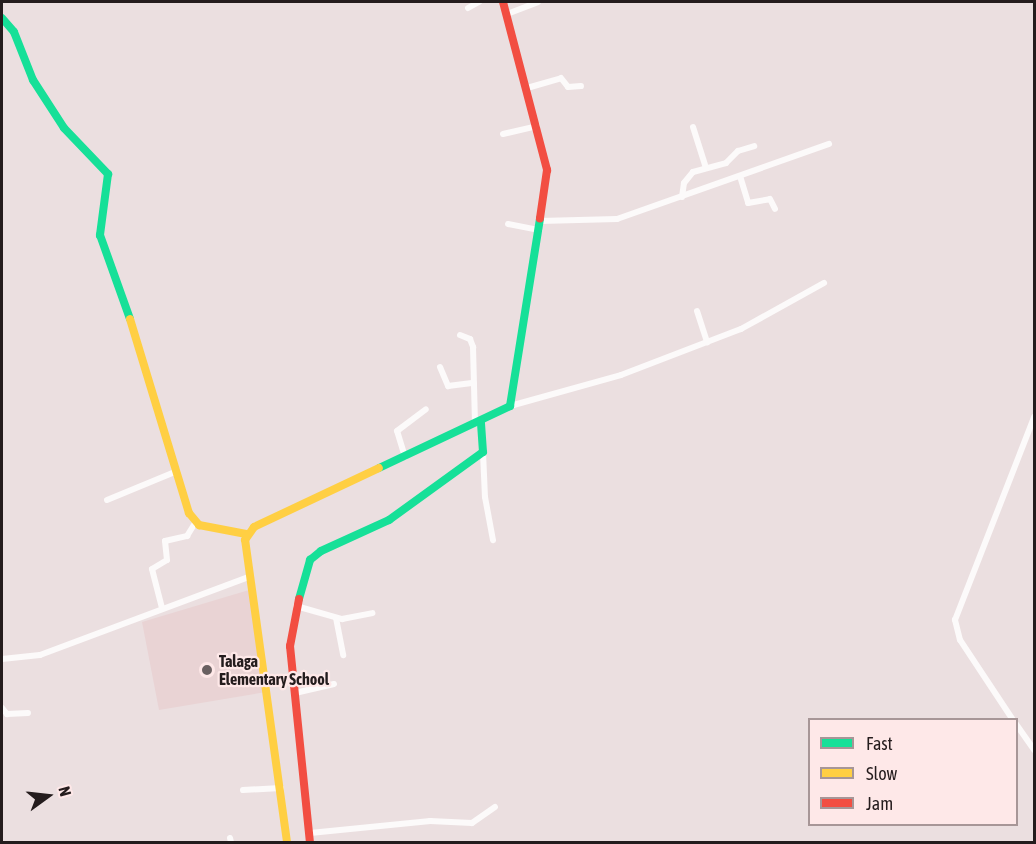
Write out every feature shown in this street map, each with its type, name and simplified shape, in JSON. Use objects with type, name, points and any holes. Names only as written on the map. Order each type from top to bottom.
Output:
[{"type":"street","points":[[468,8],[479,2]]},
{"type":"street","points":[[503,2],[547,170],[510,406]]},
{"type":"street","points":[[507,14],[538,2]]},
{"type":"street","points":[[2,18],[14,32],[33,80],[64,128],[108,174],[100,235],[195,523]]},
{"type":"street","points":[[527,88],[561,78],[568,87],[581,86]]},
{"type":"street","points":[[503,134],[537,126]]},
{"type":"street","points":[[693,127],[706,168]]},
{"type":"street","points":[[508,224],[540,226],[614,219],[829,144]]},
{"type":"street","points":[[682,196],[687,176],[726,163],[735,152],[754,146]]},
{"type":"street","points":[[740,176],[748,203],[770,199],[775,209]]},
{"type":"street","points":[[246,534],[254,527],[510,406],[621,375],[741,329],[824,283]]},
{"type":"street","points":[[697,311],[707,342]]},
{"type":"street","points":[[460,334],[472,341],[485,497],[493,540]]},
{"type":"street","points":[[440,367],[448,386],[474,383]]},
{"type":"street","points":[[405,457],[397,430],[426,409]]},
{"type":"street","points":[[1012,718],[960,640],[955,620],[1035,417]]},
{"type":"street","points":[[483,452],[395,516],[314,556],[296,606],[291,646],[310,838],[430,821],[472,823],[495,807]]},
{"type":"street","points":[[107,500],[177,471]]},
{"type":"street","points":[[195,523],[246,534]]},
{"type":"street","points":[[162,608],[152,569],[167,561],[165,541],[187,536],[195,523]]},
{"type":"street","points":[[246,534],[249,577],[282,788],[287,843]]},
{"type":"street","points":[[2,659],[40,655],[249,577]]},
{"type":"street","points":[[296,606],[336,618],[372,613]]},
{"type":"street","points":[[336,618],[343,655]]},
{"type":"street","points":[[295,693],[334,684]]},
{"type":"street","points":[[2,708],[13,715],[28,713]]},
{"type":"street","points":[[1018,725],[1035,750]]},
{"type":"street","points":[[243,790],[282,788]]},
{"type":"shaded area","name":"Talaga Elementary School","points":[[249,590],[266,692],[159,710],[142,622]]},
{"type":"traffic: fast","points":[[2,18],[14,32],[33,80],[64,128],[108,174],[100,235],[130,319]]},
{"type":"traffic: fast","points":[[379,468],[510,406],[540,218]]},
{"type":"traffic: fast","points":[[299,599],[310,560],[321,551],[389,520],[483,452],[481,421]]},
{"type":"traffic: slow","points":[[130,319],[189,513],[199,525],[246,534]]},
{"type":"traffic: slow","points":[[287,842],[245,540],[254,527],[379,468]]},
{"type":"traffic: jam","points":[[503,2],[547,170],[540,218]]},
{"type":"traffic: jam","points":[[299,599],[290,646],[310,842]]},
{"type":"place","name":"Talaga Elementary School","points":[[207,670]]}]
